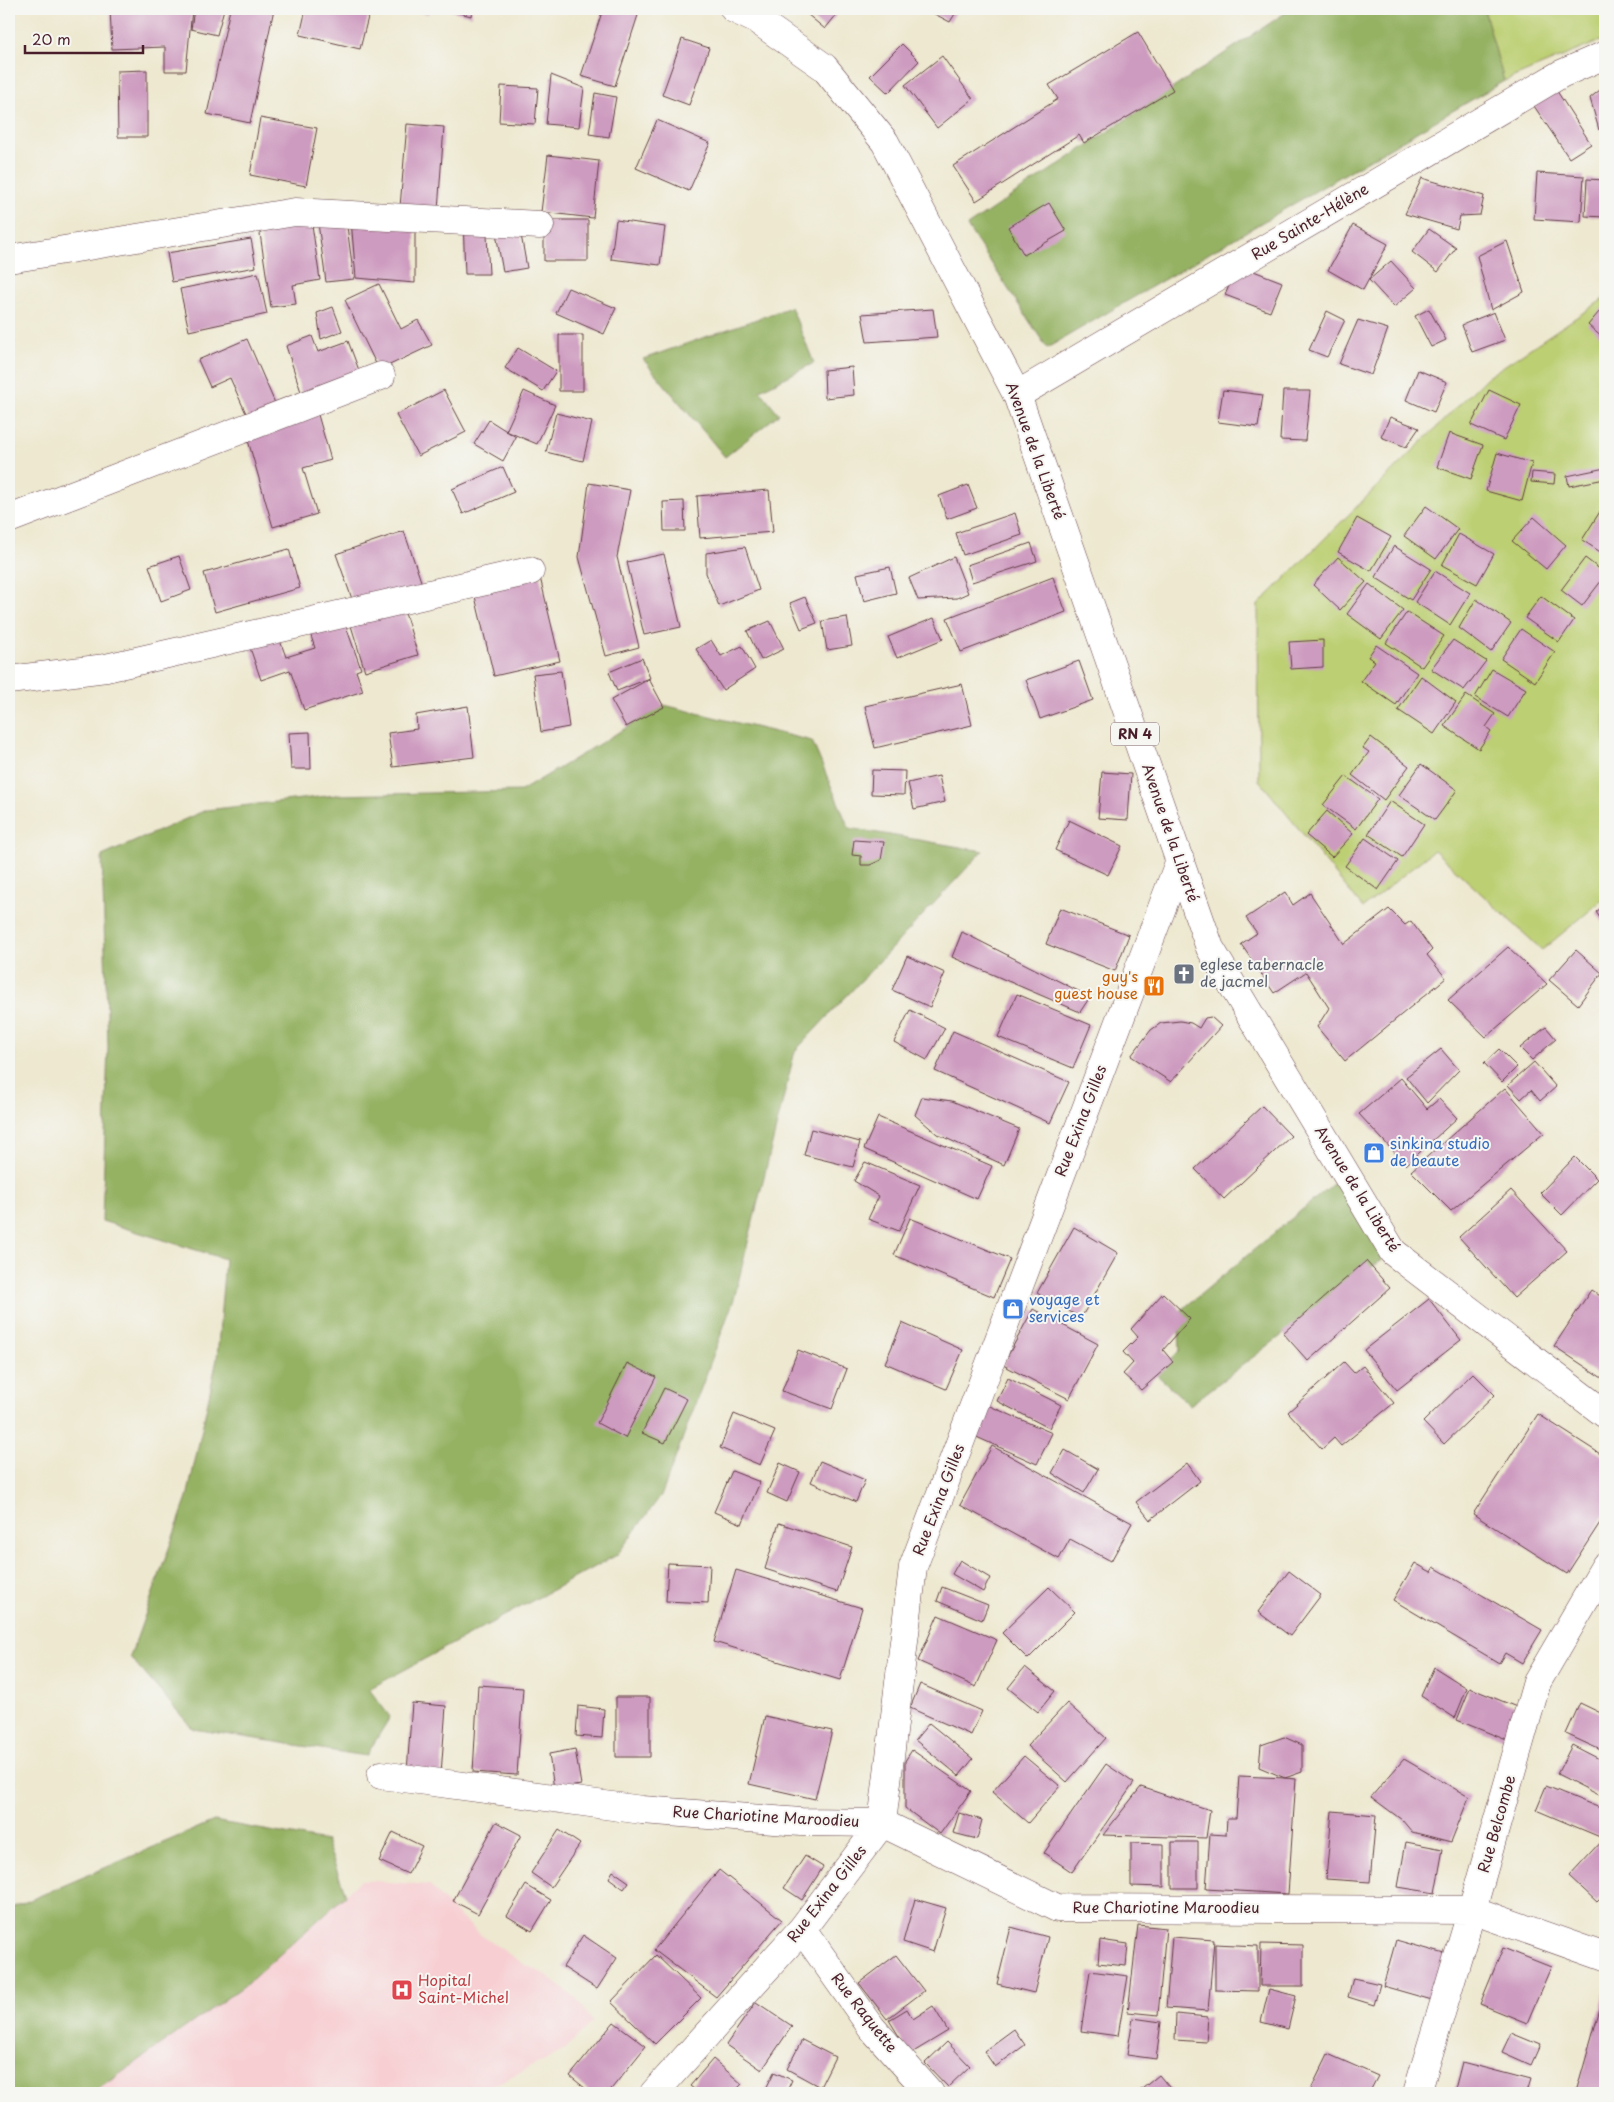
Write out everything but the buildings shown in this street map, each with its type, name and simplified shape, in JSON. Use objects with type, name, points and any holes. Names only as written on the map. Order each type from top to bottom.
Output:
[{"type":"street","name":"Avenue de la Liberté","points":[[734,9],[757,20],[824,67],[885,142],[1017,395],[1210,948],[1393,1252],[1605,1414]]},
{"type":"street","name":"Rue Sainte-Hélène","points":[[1017,395],[1561,74],[1605,55]]},
{"type":"street","points":[[9,259],[295,212],[540,225]]},
{"type":"street","points":[[9,519],[381,376]]},
{"type":"street","points":[[9,680],[106,668],[530,571]]},
{"type":"street","name":"Rue Exina Gilles","points":[[654,2093],[802,1929],[882,1823],[914,1567],[1180,860]]},
{"type":"street","name":"Rue Belcombe","points":[[1417,2093],[1472,1910],[1537,1682],[1605,1566]]},
{"type":"street","name":"Rue Chariotine Maroodieu","points":[[381,1775],[642,1810],[801,1822],[882,1823],[1056,1908],[1472,1910],[1605,1957]]},
{"type":"street","name":"Rue Raquette","points":[[802,1929],[872,2028],[930,2093]]},
{"type":"shaded area","name":"Hopital Saint-Michel","points":[[361,1880],[430,1885],[451,1909],[481,1935],[522,1963],[546,1975],[574,1997],[593,2022],[561,2052],[478,2093],[93,2093],[248,1983]]},
{"type":"green space","points":[[1291,9],[1484,9],[1504,81],[1047,348],[967,226]]},
{"type":"green space","points":[[1484,9],[1605,9],[1605,39],[1504,81]]},
{"type":"green space","points":[[1605,298],[1605,898],[1542,950],[1434,850],[1363,908],[1259,780],[1258,605],[1486,378]]},
{"type":"green space","points":[[791,307],[814,363],[760,390],[779,414],[725,457],[643,359]]},
{"type":"green space","points":[[664,705],[812,741],[849,828],[983,851],[795,1051],[734,1299],[662,1494],[617,1555],[369,1689],[390,1717],[366,1756],[193,1729],[130,1657],[187,1498],[217,1359],[225,1259],[102,1221],[108,1047],[102,856],[206,810],[336,795],[521,791]]},
{"type":"green space","points":[[1339,1179],[1385,1257],[1190,1405],[1156,1374],[1180,1350],[1178,1313]]},
{"type":"green space","points":[[214,1821],[326,1841],[346,1895],[248,1983],[93,2093],[9,2093],[9,1909]]},
{"type":"place","name":"eglese tabernacle de jacmel","points":[[1184,974]]},
{"type":"place","name":"guy's guest house","points":[[1154,986]]},
{"type":"place","name":"sinkina studio de beaute","points":[[1374,1153]]},
{"type":"place","name":"voyage et services","points":[[1013,1309]]},
{"type":"place","name":"Hopital Saint-Michel","points":[[402,1990]]}]
